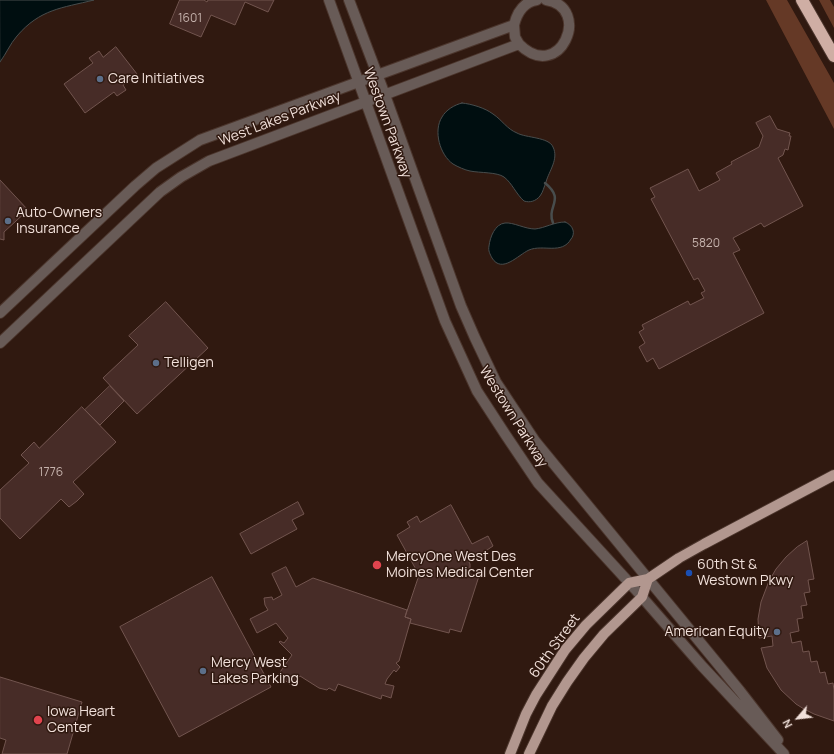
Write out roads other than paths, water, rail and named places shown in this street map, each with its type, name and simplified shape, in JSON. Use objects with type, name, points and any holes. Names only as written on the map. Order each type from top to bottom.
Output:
[{"type":"highway","points":[[802,0],[832,52]]},
{"type":"highway","points":[[805,0],[832,52]]},
{"type":"main road","points":[[629,582],[648,579],[679,558],[704,544],[834,475]]},
{"type":"main road","points":[[529,754],[552,706],[584,658],[604,634],[642,597],[648,579]]},
{"type":"main road","name":"60th Street","points":[[510,754],[526,714],[536,695],[566,650],[586,625],[629,582]]},
{"type":"street","name":"Westown Parkway","points":[[329,0],[445,321],[477,391],[504,434],[538,483],[629,582],[702,666],[784,754]]},
{"type":"street","name":"Westown Parkway","points":[[349,0],[461,306],[496,382],[535,441],[740,691],[789,754]]},
{"type":"street","points":[[537,0],[533,0],[523,6],[516,15],[514,25],[515,37],[524,50],[540,56],[548,55],[561,48],[568,38],[570,30],[566,14],[555,3],[546,0]]},
{"type":"street","name":"West Lakes Parkway","points":[[0,313],[135,186],[156,168],[200,140],[514,25]]},
{"type":"street","name":"West Lakes Parkway","points":[[0,343],[160,192],[181,177],[209,161],[519,44]]},
{"type":"waterway","points":[[545,183],[554,194],[555,199],[552,212],[553,223]]},
{"type":"place","name":"Care Initiatives","points":[[100,79]]},
{"type":"place","name":"Auto-Owners Insurance","points":[[8,221]]},
{"type":"place","name":"Telligen","points":[[156,363]]},
{"type":"place","name":"MercyOne West Des Moines Medical Center","points":[[377,565]]},
{"type":"place","name":"60th St & Westown Pkwy","points":[[689,573]]},
{"type":"place","name":"American Equity","points":[[777,632]]},
{"type":"place","name":"Mercy West Lakes Parking","points":[[203,671]]},
{"type":"place","name":"Iowa Heart Center","points":[[38,720]]}]
